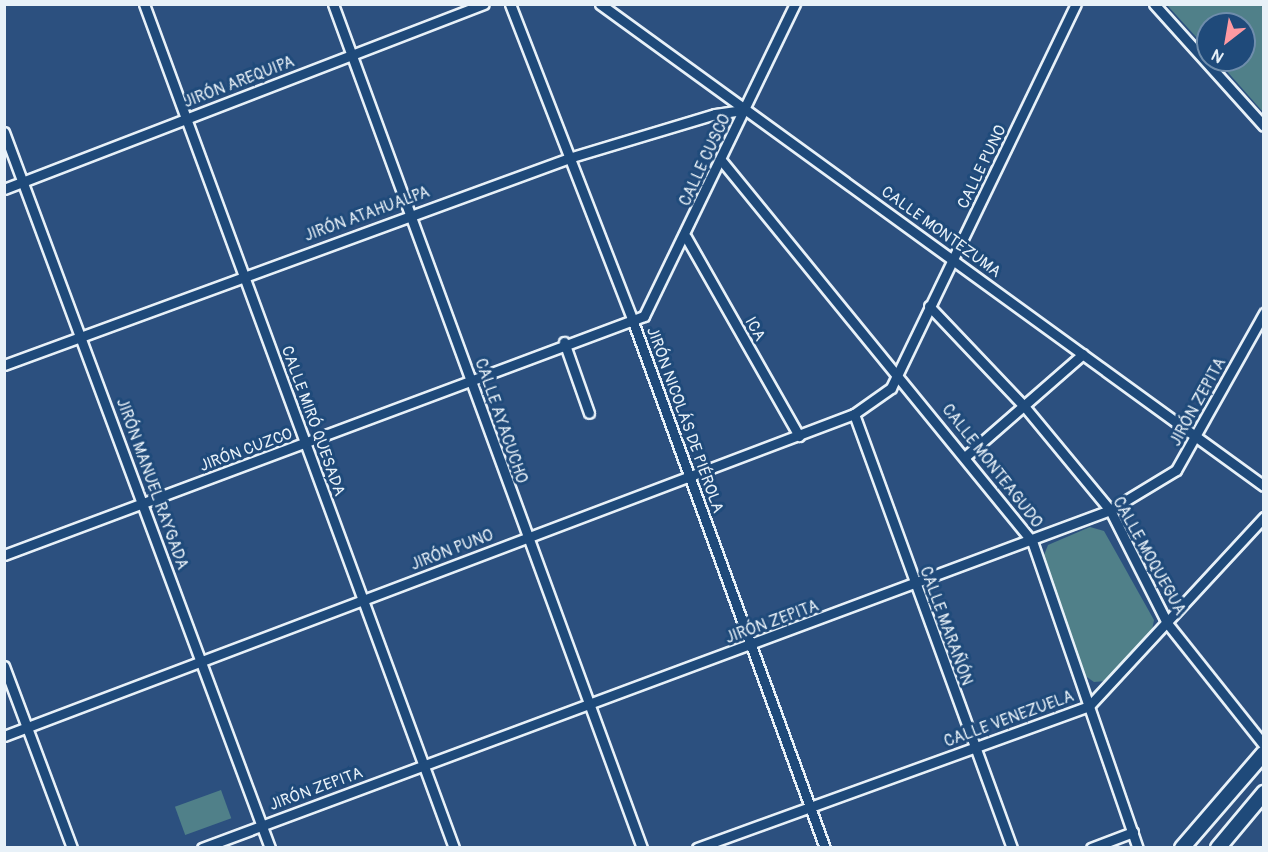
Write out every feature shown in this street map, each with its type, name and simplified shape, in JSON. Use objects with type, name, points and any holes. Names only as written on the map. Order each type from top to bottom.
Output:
[{"type":"main road","points":[[1182,848],[1263,753]]},
{"type":"main road","points":[[1218,848],[1263,793]]},
{"type":"street","name":"CALLE MIRÓ QUESADA","points":[[144,4],[454,848]]},
{"type":"street","name":"CALLE AYACUCHO","points":[[333,4],[471,379],[526,538],[642,848]]},
{"type":"street","name":"JIRÓN AREQUIPA","points":[[4,189],[484,4]]},
{"type":"street","name":"JIRÓN NICOLÁS DE PIÉROLA","points":[[510,4],[572,157],[825,848]]},
{"type":"street","name":"CALLE MONTEZUMA","points":[[600,4],[1198,436],[1263,486]]},
{"type":"street","name":"CALLE CUSCO","points":[[632,319],[651,309],[795,4]]},
{"type":"street","name":"CALLE PUNO","points":[[897,374],[1076,4]]},
{"type":"street","points":[[1154,4],[1263,126]]},
{"type":"street","name":"JIRÓN ATAHUALPA","points":[[4,364],[409,214],[572,157],[715,114],[745,110]]},
{"type":"street","name":"JIRÓN MANUEL RAYGADA","points":[[4,132],[21,183],[145,503],[201,665],[270,848]]},
{"type":"street","name":"CALLE MONTEAGUDO","points":[[721,160],[966,456],[1032,541],[1138,848]]},
{"type":"street","name":"ICA","points":[[686,237],[799,436]]},
{"type":"street","name":"CALLE MOQUEGUA","points":[[929,306],[1024,406],[1110,510],[1167,623],[1263,745]]},
{"type":"street","name":"JIRÓN ZEPITA","points":[[202,848],[587,704],[752,646],[1110,510],[1170,476],[1198,436],[1263,313]]},
{"type":"street","name":"JIRÓN CUZCO","points":[[4,555],[306,444],[564,342],[632,319]]},
{"type":"street","points":[[564,342],[589,413]]},
{"type":"street","points":[[966,456],[1083,354]]},
{"type":"street","name":"JIRÓN PUNO","points":[[4,736],[201,665],[688,473],[799,436],[854,414],[891,388],[897,374]]},
{"type":"street","name":"CALLE MARAÑÓN","points":[[854,414],[914,585],[1012,848]]},
{"type":"street","name":"CALLE VENEZUELA","points":[[697,848],[1089,706],[1263,517]]},
{"type":"street","points":[[4,666],[72,848]]},
{"type":"street","points":[[1090,848],[1133,832]]},
{"type":"green space","points":[[1257,4],[1263,7],[1263,112],[1228,72],[1256,72],[1256,12],[1196,12],[1196,37],[1167,5]]},
{"type":"green space","points":[[1090,527],[1104,531],[1154,620],[1152,630],[1106,681],[1094,682],[1084,675],[1044,555],[1048,545]]},
{"type":"green space","points":[[221,790],[231,818],[185,835],[175,807]]}]
